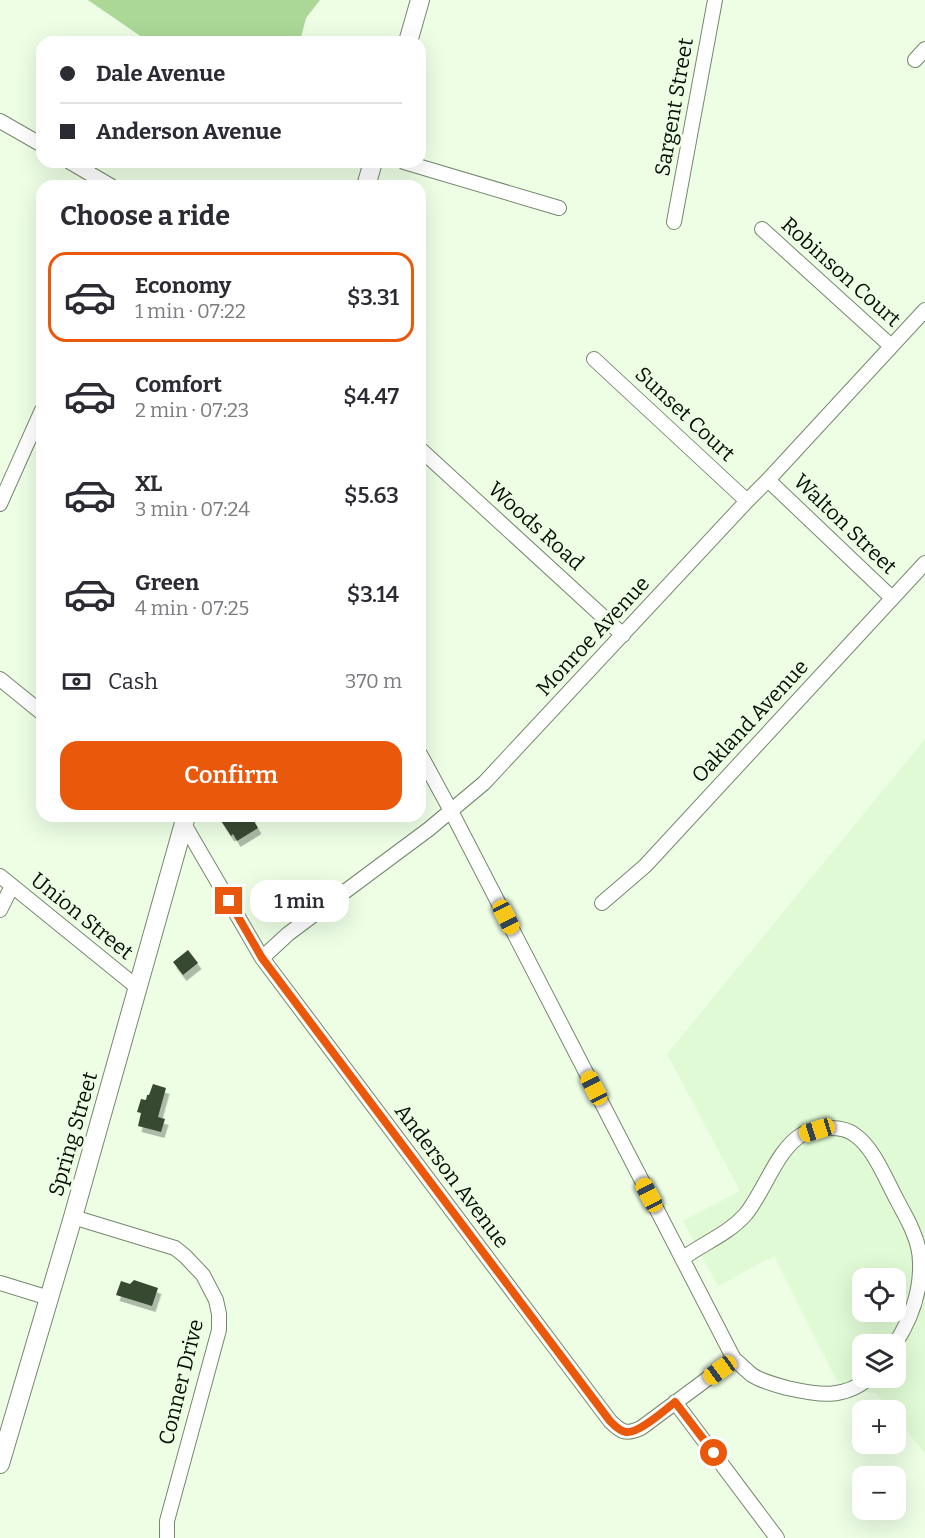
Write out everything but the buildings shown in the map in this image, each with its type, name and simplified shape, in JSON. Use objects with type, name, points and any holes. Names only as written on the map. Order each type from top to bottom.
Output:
[{"type":"main road","points":[[410,36],[420,0]]},
{"type":"main road","name":"Spring Street","points":[[0,1464],[73,1217],[184,822]]},
{"type":"street","name":"Sargent Street","points":[[674,222],[715,0]]},
{"type":"street","points":[[915,60],[925,49]]},
{"type":"street","points":[[0,121],[36,142]]},
{"type":"street","points":[[80,168],[101,180]]},
{"type":"street","points":[[424,168],[559,208]]},
{"type":"street","name":"Robinson Court","points":[[762,229],[891,346]]},
{"type":"street","name":"Monroe Avenue","points":[[262,958],[288,934],[429,829],[484,783],[925,310]]},
{"type":"street","name":"Sunset Court","points":[[594,358],[747,501]]},
{"type":"street","points":[[0,504],[36,423]]},
{"type":"street","name":"Woods Road","points":[[426,454],[623,635]]},
{"type":"street","name":"Walton Street","points":[[768,480],[892,598]]},
{"type":"street","name":"Oakland Avenue","points":[[602,903],[645,866],[925,563]]},
{"type":"street","points":[[0,680],[36,707]]},
{"type":"street","points":[[426,765],[734,1359],[753,1376],[776,1385],[826,1395],[839,1394],[854,1388]]},
{"type":"street","name":"Anderson Avenue","points":[[186,822],[262,958],[617,1428],[626,1432],[641,1428],[734,1359]]},
{"type":"street","name":"Union Street","points":[[0,876],[138,988]]},
{"type":"street","points":[[0,910],[12,886]]},
{"type":"street","points":[[682,1259],[723,1235],[746,1213],[790,1143],[803,1134],[817,1130],[843,1129],[855,1134],[864,1142],[877,1162],[914,1232],[918,1245],[919,1289],[909,1319],[901,1334]]},
{"type":"street","name":"Conner Drive","points":[[73,1217],[175,1248],[203,1275],[216,1300],[219,1330],[167,1521],[167,1538]]},
{"type":"street","points":[[0,1283],[49,1298]]},
{"type":"street","points":[[675,1402],[777,1538]]},
{"type":"shaded area","points":[[925,739],[925,1454],[906,1430],[906,1400],[882,1400],[877,1394],[840,1387],[774,1256],[718,1286],[683,1221],[740,1191],[667,1054]]},
{"type":"green space","points":[[88,0],[320,0],[306,18],[301,36],[140,36]]},
{"type":"route","points":[[229,901],[262,958],[610,1421],[617,1428],[626,1432],[633,1431],[641,1428],[675,1402],[714,1453]]}]
